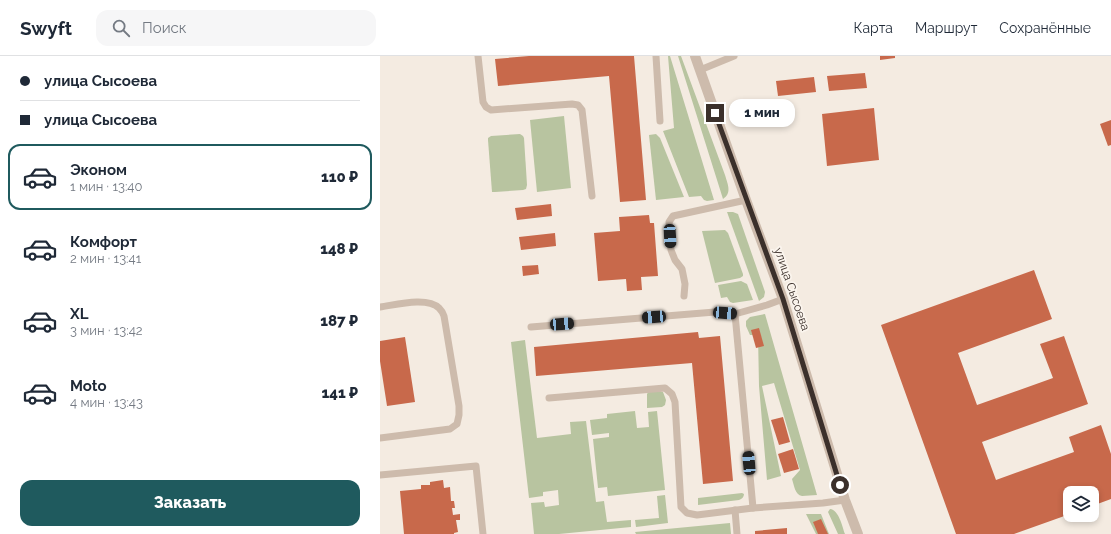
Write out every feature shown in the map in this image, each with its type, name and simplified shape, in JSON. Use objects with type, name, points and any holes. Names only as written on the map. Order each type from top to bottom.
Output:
[{"type":"street","name":"улица Сысоева","points":[[695,56],[783,299],[845,500],[858,534]]},
{"type":"lane","points":[[478,56],[483,102],[486,107],[491,110],[572,104],[578,105],[582,110],[592,196]]},
{"type":"lane","points":[[656,56],[660,121]]},
{"type":"lane","points":[[700,70],[734,56]]},
{"type":"lane","points":[[684,296],[685,284],[682,269],[675,260],[671,250],[669,222],[673,216],[746,200]]},
{"type":"lane","points":[[531,327],[715,312],[735,314],[783,299]]},
{"type":"lane","points":[[380,307],[418,302],[431,303],[439,307],[444,316],[459,406],[459,415],[457,424],[450,429],[380,438]]},
{"type":"lane","points":[[735,314],[753,508]]},
{"type":"lane","points":[[549,398],[665,388],[672,394],[675,402],[681,507],[686,513],[697,515],[753,508],[845,500]]},
{"type":"lane","points":[[380,475],[476,466],[482,534]]},
{"type":"lane","points":[[735,510],[737,534]]},
{"type":"green space","points":[[668,56],[670,56],[714,200],[707,201],[701,196],[689,197],[663,131],[674,128]]},
{"type":"green space","points":[[678,56],[681,56],[725,175],[728,185],[728,194],[723,199]]},
{"type":"green space","points":[[564,116],[571,188],[537,192],[530,120]]},
{"type":"green space","points":[[520,134],[524,138],[526,189],[492,192],[488,138],[491,136]]},
{"type":"green space","points":[[656,134],[660,138],[684,197],[656,200],[649,135]]},
{"type":"green space","points":[[727,212],[738,214],[765,292],[764,297],[759,301]]},
{"type":"green space","points":[[725,230],[728,233],[743,276],[740,278],[715,283],[702,231]]},
{"type":"green space","points":[[741,281],[747,284],[753,300],[733,303],[730,302],[727,297],[721,298],[718,285]]},
{"type":"green space","points":[[765,314],[817,495],[802,496],[798,494],[795,489],[792,479],[800,470],[774,383],[762,386],[781,476],[767,480],[759,386],[758,335],[750,335],[746,326],[746,321],[750,317]]},
{"type":"green space","points":[[525,340],[537,438],[571,434],[570,422],[586,421],[596,502],[604,501],[607,522],[631,520],[631,527],[559,534],[534,534],[531,503],[544,502],[545,507],[559,505],[558,490],[543,492],[543,496],[529,498],[511,342]]},
{"type":"green space","points":[[649,391],[663,392],[666,400],[665,405],[662,407],[647,408],[647,394]]},
{"type":"green space","points":[[635,411],[637,428],[649,427],[648,412],[657,411],[665,490],[608,496],[607,487],[598,488],[593,439],[609,437],[609,433],[592,435],[590,420],[607,418],[607,414]]},
{"type":"green space","points":[[742,493],[744,496],[739,500],[698,505],[698,498]]},
{"type":"green space","points":[[665,495],[668,523],[636,527],[635,520],[659,518],[657,496]]},
{"type":"green space","points":[[830,509],[838,515],[845,534],[838,534],[828,512]]},
{"type":"green space","points":[[806,514],[821,514],[829,534],[816,534]]},
{"type":"green space","points":[[730,523],[731,534],[636,534],[635,532]]},
{"type":"building","points":[[529,56],[634,56],[646,200],[620,202],[609,76],[498,86],[495,59]]},
{"type":"building","points":[[880,56],[895,56],[895,58],[880,60]]},
{"type":"building","points":[[865,73],[867,88],[829,91],[827,76]]},
{"type":"building","points":[[814,77],[816,92],[778,96],[776,81]]},
{"type":"building","points":[[874,108],[879,160],[827,166],[822,114]]},
{"type":"building","points":[[1111,120],[1111,145],[1108,146],[1100,124]]},
{"type":"building","points":[[551,204],[552,216],[517,220],[515,208]]},
{"type":"building","points":[[649,215],[650,223],[654,223],[658,276],[641,277],[642,290],[627,291],[626,279],[598,281],[594,233],[620,231],[619,217]]},
{"type":"building","points":[[555,233],[556,246],[521,250],[519,237]]},
{"type":"building","points":[[538,265],[539,274],[523,276],[522,266]]},
{"type":"building","points":[[1034,270],[1052,319],[958,353],[977,405],[1053,378],[1040,344],[1064,336],[1088,404],[982,442],[996,480],[1074,452],[1069,437],[1101,425],[1111,454],[1111,499],[1099,503],[1099,486],[1063,486],[1063,516],[1014,534],[956,534],[881,325]]},
{"type":"building","points":[[759,328],[764,346],[756,348],[751,330]]},
{"type":"building","points":[[698,332],[699,338],[720,336],[733,481],[703,484],[692,363],[536,376],[534,347]]},
{"type":"building","points":[[405,337],[415,402],[387,406],[380,361],[380,341]]},
{"type":"building","points":[[783,417],[790,442],[779,445],[771,420]]},
{"type":"building","points":[[793,449],[799,469],[784,473],[778,454]]},
{"type":"building","points":[[443,480],[444,488],[450,487],[451,501],[454,501],[455,508],[452,508],[453,515],[460,514],[460,520],[456,520],[458,532],[454,534],[404,534],[400,491],[421,489],[421,485],[430,485],[430,482]]},
{"type":"building","points":[[821,519],[828,534],[818,534],[813,522]]},
{"type":"building","points":[[787,528],[787,534],[755,534],[755,531]]},
{"type":"route","points":[[715,113],[783,299],[840,485]]}]
